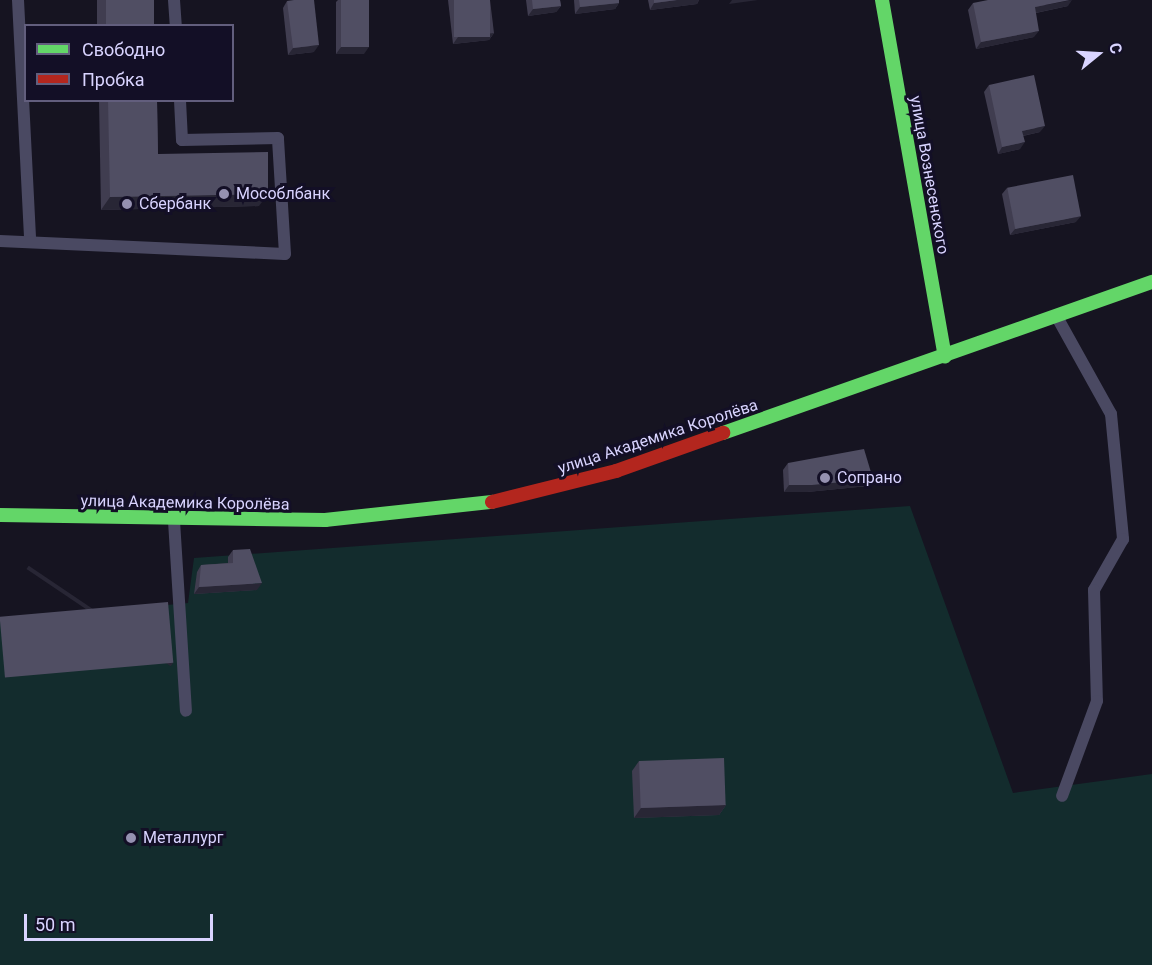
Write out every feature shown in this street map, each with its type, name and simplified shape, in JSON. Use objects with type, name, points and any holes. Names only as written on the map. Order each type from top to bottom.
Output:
[{"type":"street","name":"улица Вознесенского","points":[[882,0],[945,356]]},
{"type":"street","name":"улица Академика Королёва","points":[[3,514],[174,520],[325,520],[479,505],[532,494],[616,471],[1152,282]]},
{"type":"lane","points":[[18,0],[30,241]]},
{"type":"lane","points":[[174,0],[176,24]]},
{"type":"lane","points":[[0,241],[285,254],[278,138],[182,140],[180,102]]},
{"type":"lane","points":[[1056,316],[1111,414],[1123,539],[1094,590],[1097,701],[1062,796]]},
{"type":"lane","points":[[174,520],[186,711]]},
{"type":"green space","points":[[910,506],[1013,793],[1152,774],[1152,965],[0,965],[0,621],[188,603],[194,558]]},
{"type":"building","points":[[106,0],[154,0],[154,24],[106,24]]},
{"type":"building","points":[[314,0],[319,45],[293,48],[287,1]]},
{"type":"building","points":[[341,0],[369,0],[369,47],[341,47]]},
{"type":"building","points":[[454,0],[490,0],[490,37],[454,37]]},
{"type":"building","points":[[532,0],[560,0],[561,6],[533,9]]},
{"type":"building","points":[[579,0],[619,0],[619,3],[580,7]]},
{"type":"building","points":[[654,0],[677,0],[654,3]]},
{"type":"building","points":[[988,0],[1070,0],[1035,7],[1039,31],[981,42],[973,3]]},
{"type":"building","points":[[1034,75],[1045,126],[1022,131],[1025,142],[1002,147],[989,85]]},
{"type":"building","points":[[108,102],[157,102],[158,154],[268,152],[268,194],[110,197]]},
{"type":"building","points":[[1073,175],[1081,216],[1015,229],[1007,188]]},
{"type":"building","name":"Сопрано","points":[[864,449],[873,479],[789,485],[788,463]]},
{"type":"building","points":[[250,549],[262,583],[199,587],[201,565],[233,563],[233,550]]},
{"type":"building","points":[[168,602],[173,663],[5,677],[0,617]]},
{"type":"building","points":[[724,758],[726,805],[641,808],[639,761]]},
{"type":"traffic: fast","points":[[882,0],[945,356]]},
{"type":"traffic: fast","points":[[723,433],[1152,282]]},
{"type":"traffic: fast","points":[[0,515],[325,520],[492,502]]},
{"type":"traffic: jam","points":[[492,502],[616,471],[723,433]]},
{"type":"place","name":"Мособлбанк","points":[[224,194]]},
{"type":"place","name":"Сбербанк","points":[[127,204]]},
{"type":"place","name":"Сопрано","points":[[825,478]]},
{"type":"place","name":"Металлург","points":[[131,838]]}]
